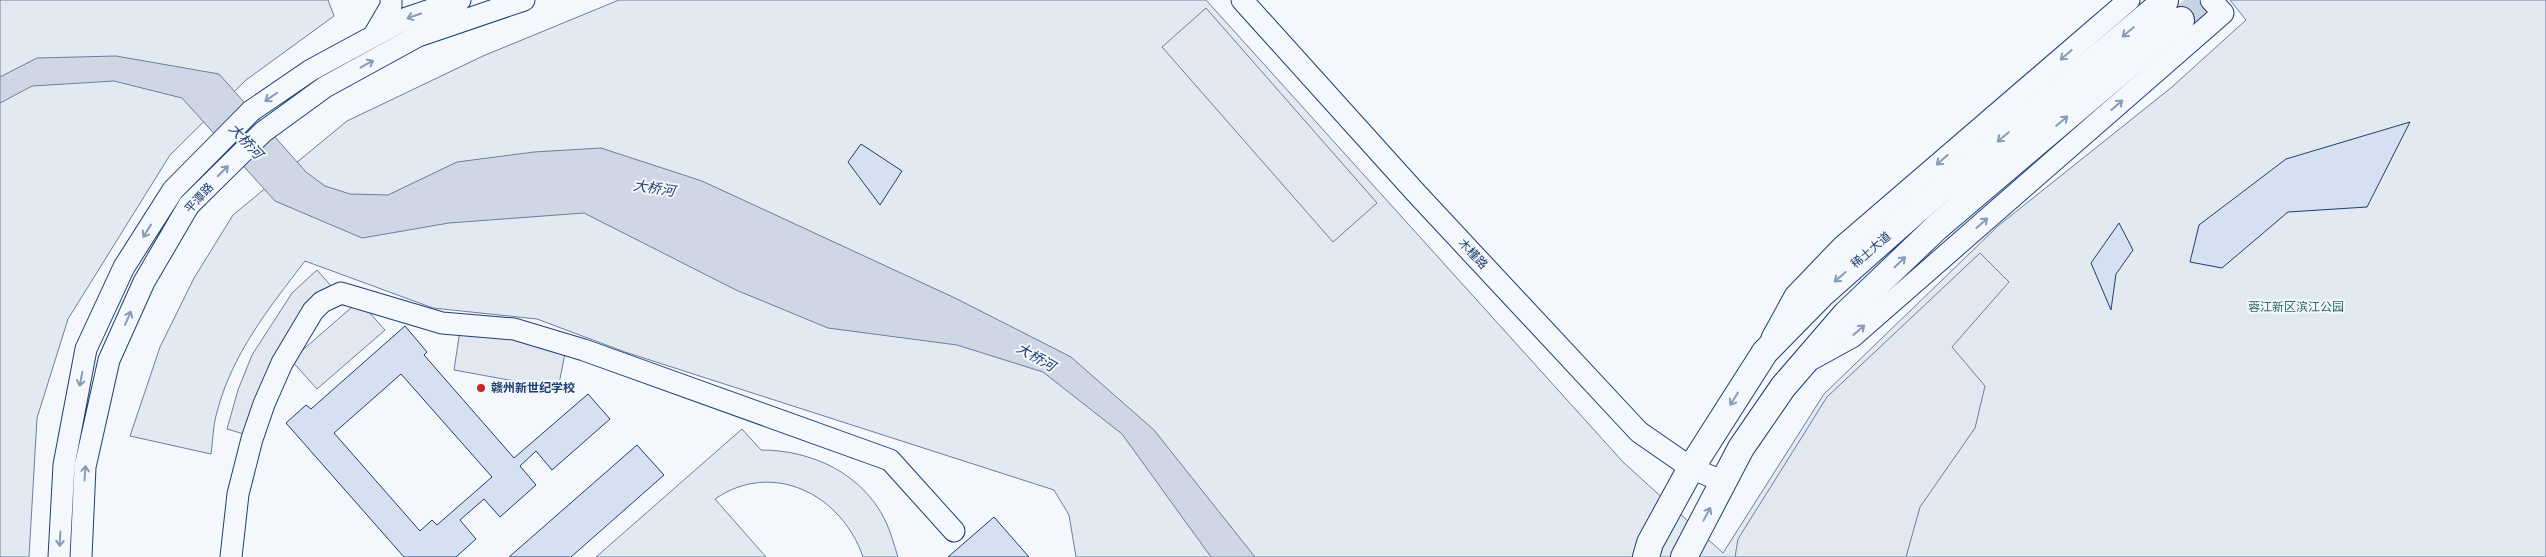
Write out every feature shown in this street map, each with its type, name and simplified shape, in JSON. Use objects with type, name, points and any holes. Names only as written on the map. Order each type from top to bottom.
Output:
[{"type":"main road","name":"稀土大道","points":[[1646,557],[1650,543],[1691,468],[1765,352],[1823,293],[1920,208],[2173,11]]},
{"type":"main road","name":"稀土大道","points":[[1684,557],[1752,433],[1783,387],[1846,314],[1937,227],[2173,11]]},
{"type":"street","points":[[374,35],[391,6],[391,0]]},
{"type":"street","name":"平潭路","points":[[59,557],[64,464],[86,349],[124,267],[172,190],[252,111],[311,70],[406,18],[460,0]]},
{"type":"street","name":"木槿路","points":[[1242,0],[1417,194],[1639,432],[1691,468],[1724,482]]},
{"type":"street","points":[[1765,352],[1795,296],[1842,247],[2129,0]]},
{"type":"street","points":[[1803,364],[1852,337],[2223,13],[2211,0]]},
{"type":"street","name":"平潭路","points":[[81,557],[85,467],[109,360],[144,282],[189,205],[263,132],[324,87],[418,36],[511,2]]},
{"type":"street","points":[[231,557],[238,494],[252,439],[264,404],[282,363],[313,311],[322,302],[341,293],[442,323],[514,329],[584,350],[890,460],[954,531]]},
{"type":"green space","points":[[0,0],[328,0],[334,16],[246,80],[170,155],[68,319],[37,418],[29,557],[0,557]]},
{"type":"green space","name":"蓉江新区滨江公园","points":[[619,0],[1206,0],[1623,462],[1723,553],[1824,394],[1998,226],[2172,87],[2246,20],[2230,0],[2546,0],[2546,557],[1076,557],[1069,515],[1054,490],[625,352],[537,319],[433,308],[305,261],[253,332],[232,371],[216,417],[211,454],[130,436],[160,347],[194,278],[233,215],[347,121],[483,56]]},
{"type":"green space","points":[[742,429],[761,450],[798,454],[833,467],[849,477],[875,503],[891,534],[898,557],[863,557],[853,535],[839,516],[822,501],[803,490],[782,483],[760,482],[737,487],[715,499],[766,557],[596,557]]},
{"type":"shaded area","points":[[1206,8],[1377,203],[1333,242],[1162,47]]},
{"type":"shaded area","points":[[1980,253],[2009,282],[1952,347],[1985,386],[1975,428],[1920,507],[1906,557],[1735,557],[1738,539],[1827,397]]},
{"type":"shaded area","points":[[317,270],[332,287],[247,435],[227,429],[238,390],[252,355],[292,293]]},
{"type":"shaded area","points":[[359,301],[385,330],[317,389],[291,360]]},
{"type":"shaded area","points":[[460,330],[566,348],[558,389],[454,370]]},
{"type":"water","name":"大桥河","points":[[116,56],[219,74],[306,172],[325,186],[350,194],[388,195],[457,162],[534,152],[601,148],[702,181],[955,298],[1071,357],[1154,430],[1255,557],[1211,557],[1122,434],[1043,372],[957,345],[828,328],[736,290],[584,213],[449,223],[362,238],[275,201],[182,98],[114,81],[32,86],[0,103],[0,77],[37,58]]},
{"type":"building","points":[[2410,122],[2367,207],[2288,212],[2222,268],[2190,262],[2199,225],[2286,159]]},
{"type":"building","points":[[861,144],[902,171],[880,205],[848,162]]},
{"type":"building","points":[[2119,223],[2133,250],[2116,274],[2111,310],[2091,263]]},
{"type":"building","points":[[405,326],[427,352],[424,355],[514,458],[588,394],[610,419],[552,470],[536,451],[520,466],[536,485],[500,517],[484,499],[460,520],[476,539],[456,557],[404,557],[286,423],[306,405],[311,409]],"holes":[[[401,374],[492,477],[437,525],[432,520],[420,531],[334,433]]]},
{"type":"building","points":[[637,445],[664,475],[571,557],[509,557]]},
{"type":"building","points":[[994,517],[1029,557],[948,557]]},
{"type":"tunnel","points":[[2181,20],[2204,0]]},
{"type":"place","name":"赣州新世纪学校","points":[[481,388]]}]
